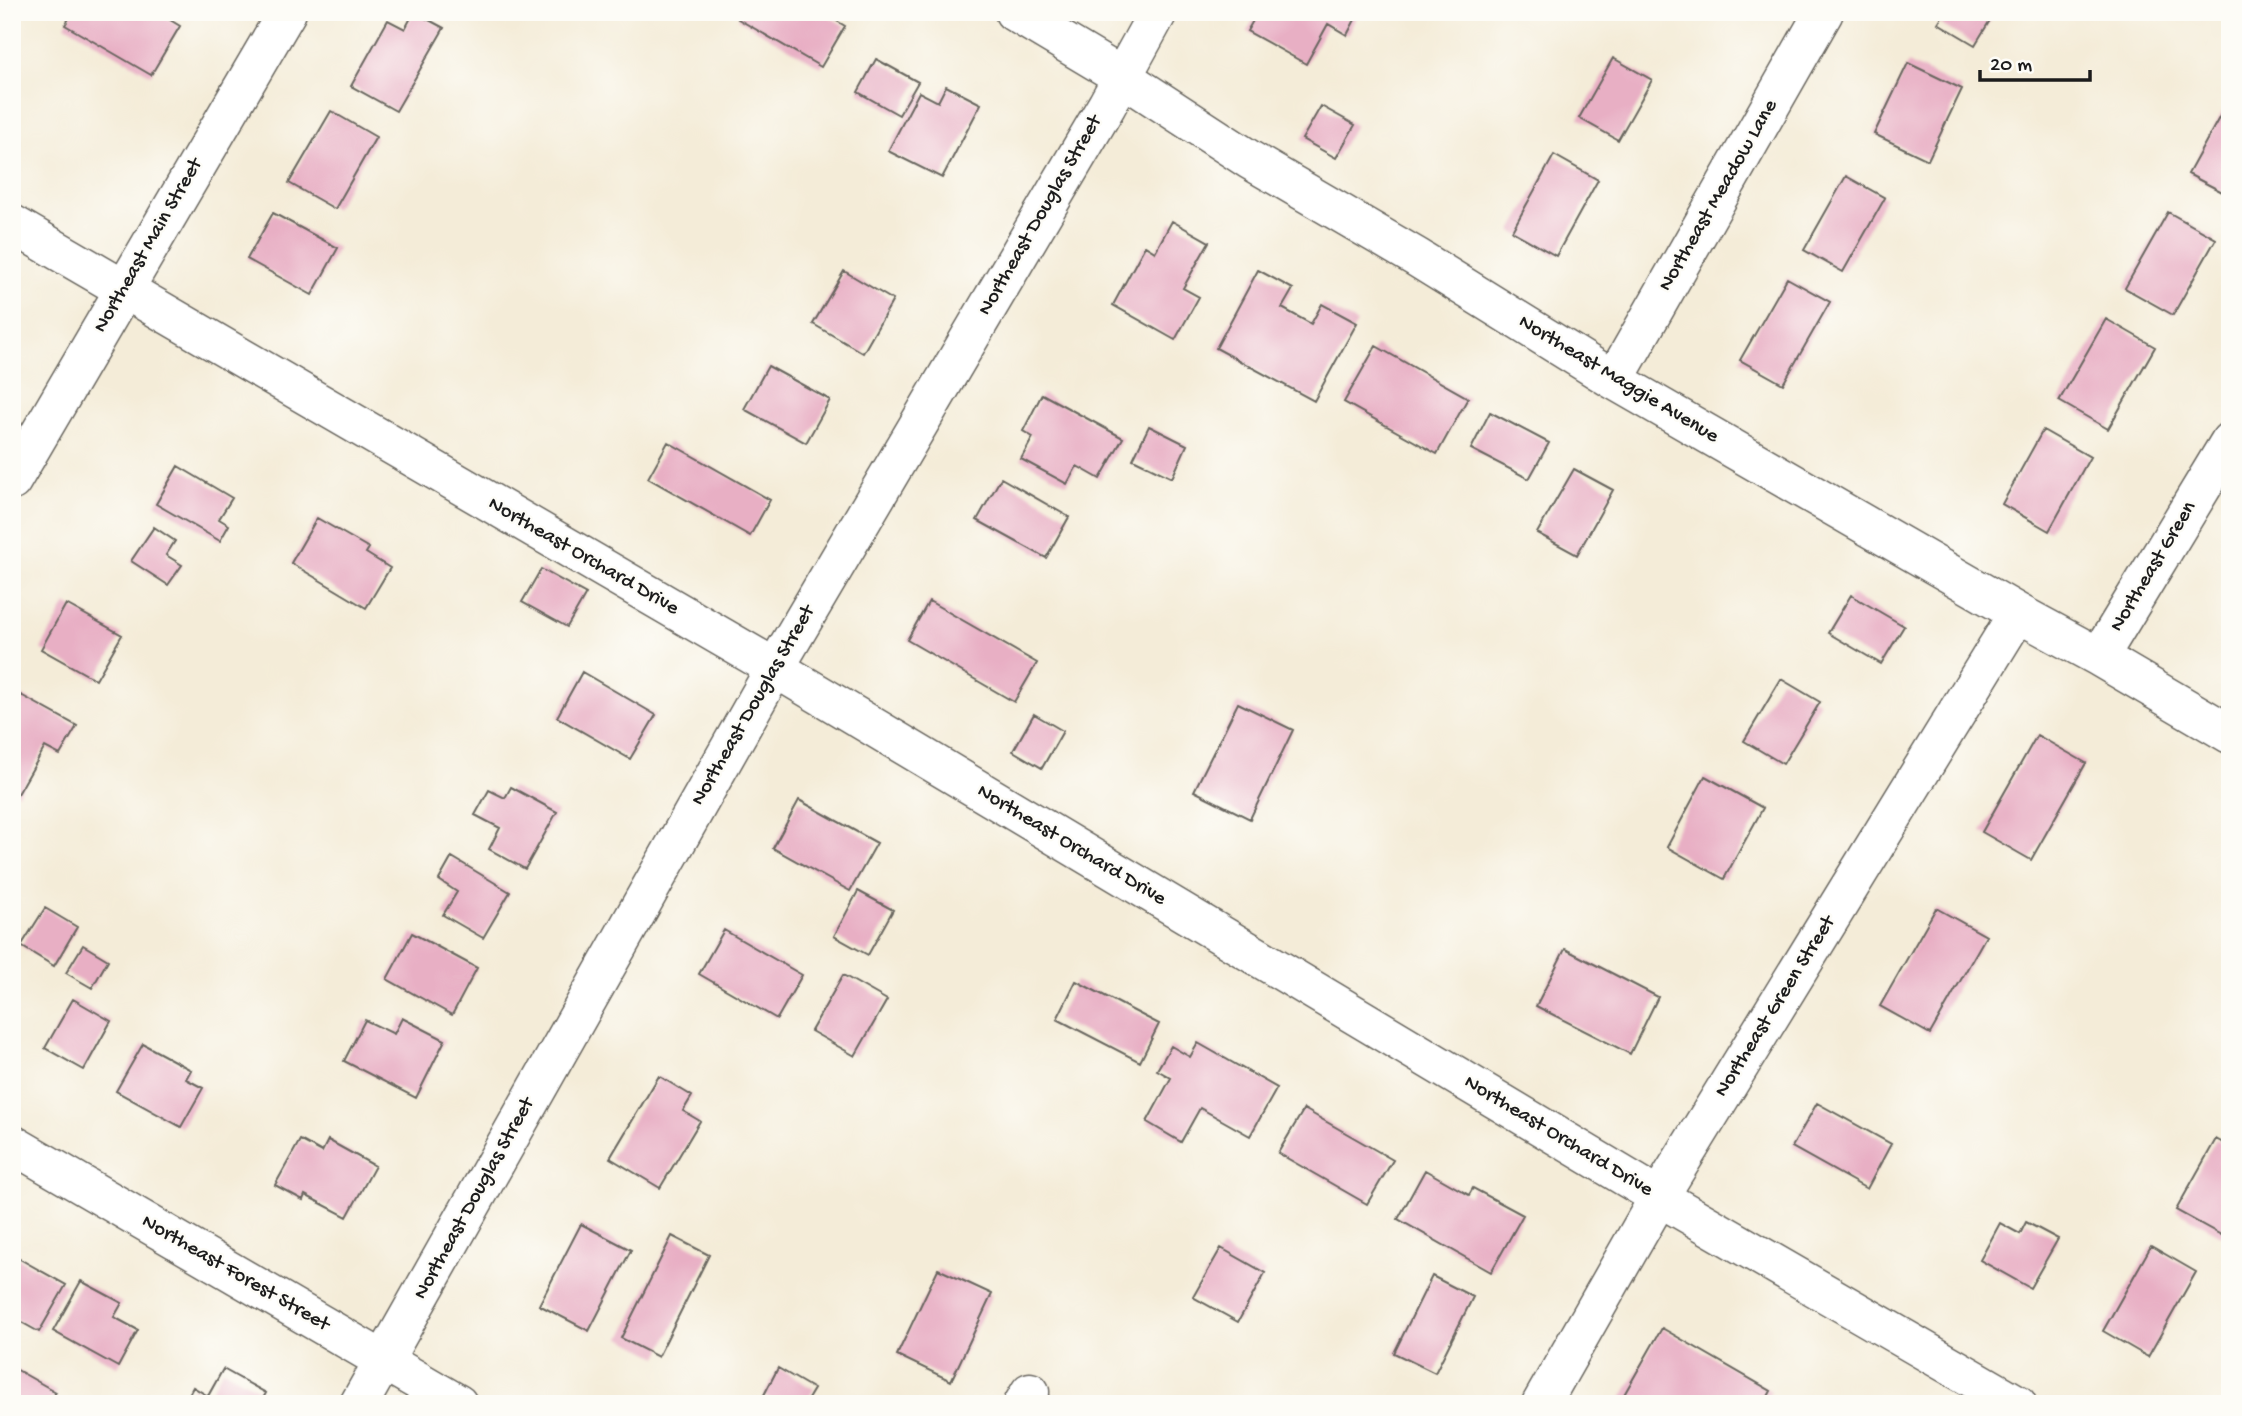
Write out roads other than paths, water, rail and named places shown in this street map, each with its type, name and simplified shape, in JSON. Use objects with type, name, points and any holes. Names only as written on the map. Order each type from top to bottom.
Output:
[{"type":"street","name":"Northeast Main Street","points":[[12,481],[287,12]]},
{"type":"street","name":"Northeast Maggie Avenue","points":[[1014,12],[1121,76],[1250,160],[1416,257],[1614,380],[2230,734]]},
{"type":"street","name":"Northeast Douglas Street","points":[[359,1404],[775,668],[1100,117],[1158,12]]},
{"type":"street","name":"Northeast Meadow Lane","points":[[1614,380],[1824,12]]},
{"type":"street","name":"Northeast Orchard Drive","points":[[12,224],[775,668],[1659,1197],[2017,1404]]},
{"type":"street","name":"Northeast Green","points":[[2099,657],[2230,441]]},
{"type":"street","name":"Northeast Green Street","points":[[1541,1404],[1659,1197],[2018,613]]},
{"type":"street","name":"Northeast Forest Street","points":[[12,1144],[458,1404]]}]
